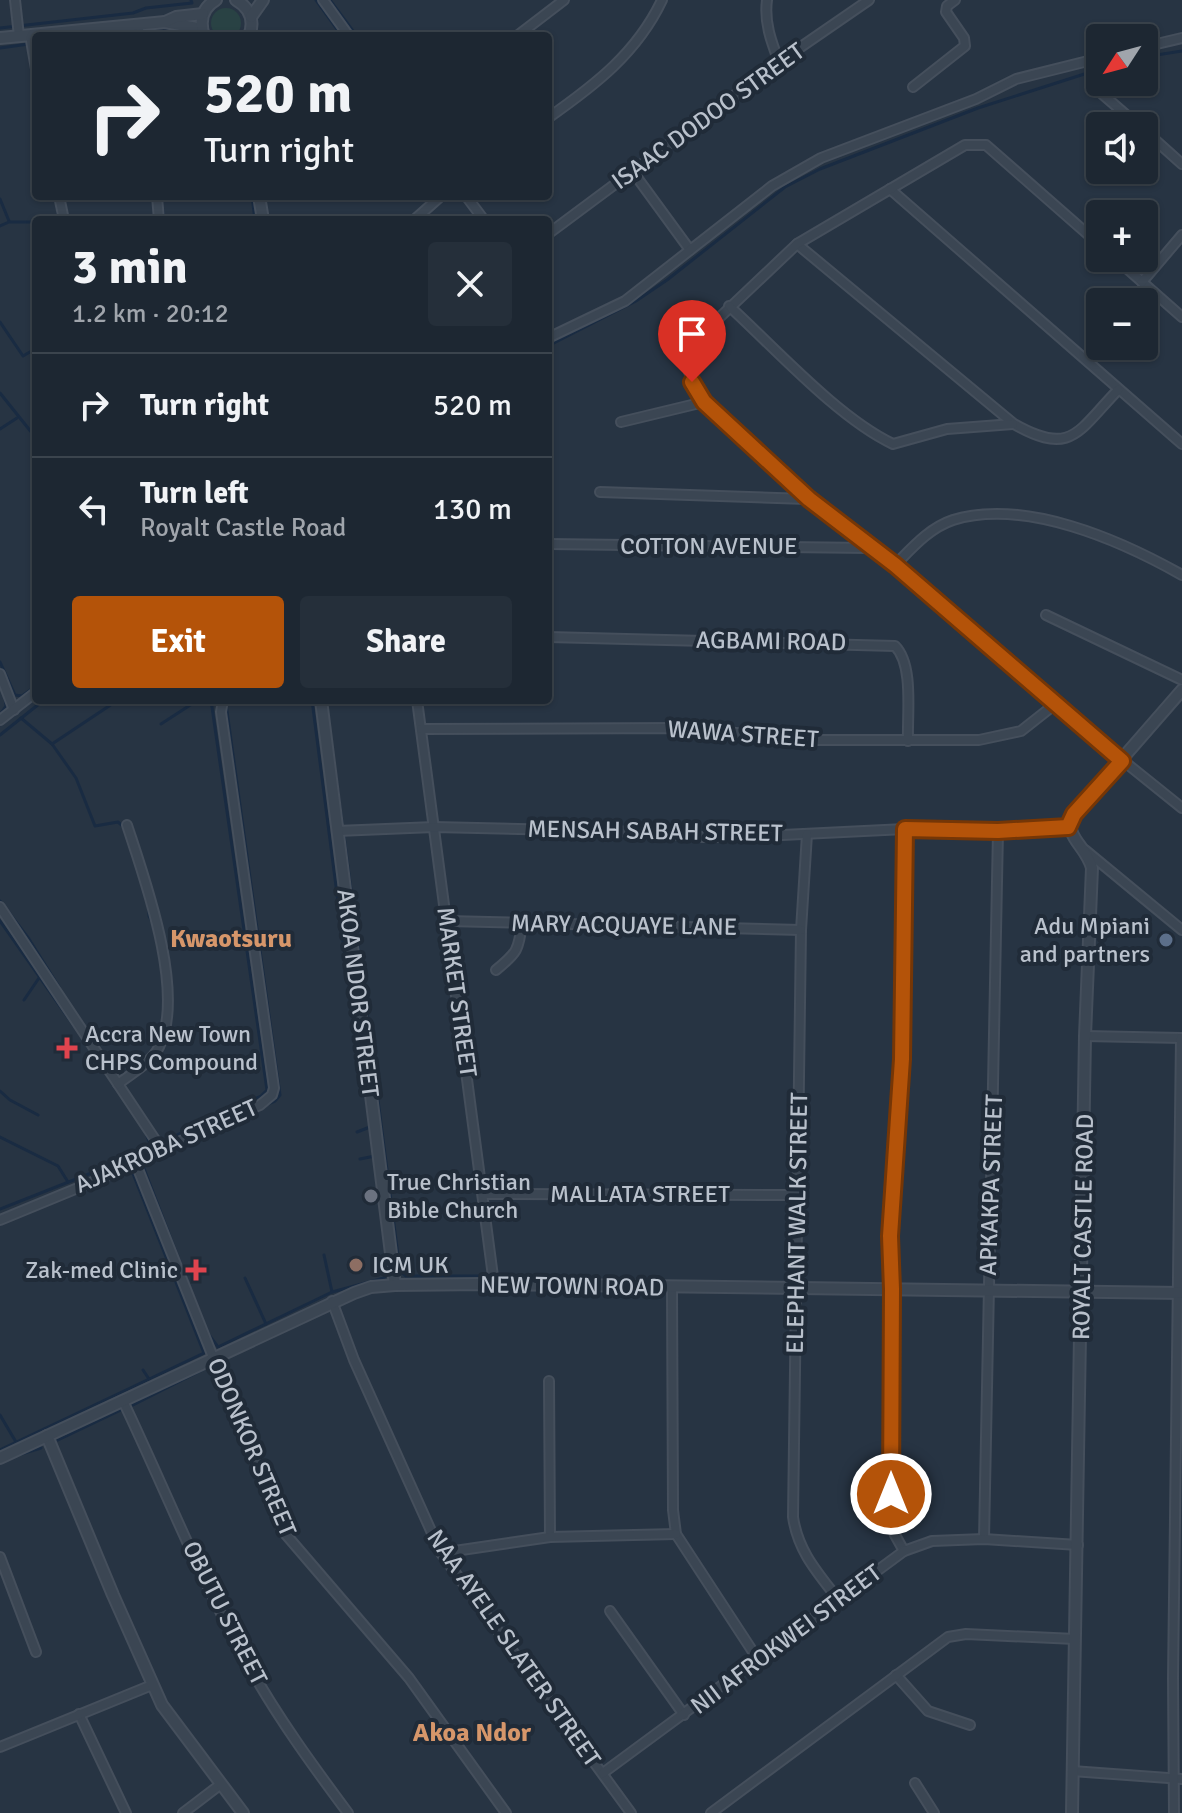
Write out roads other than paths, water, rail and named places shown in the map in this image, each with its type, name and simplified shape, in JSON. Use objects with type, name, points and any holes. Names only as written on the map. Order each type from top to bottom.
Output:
[{"type":"street","points":[[15,0],[32,58]]},
{"type":"street","points":[[55,32],[165,22],[216,0]]},
{"type":"street","points":[[239,0],[251,17]]},
{"type":"street","points":[[249,32],[251,17],[263,0]]},
{"type":"street","points":[[323,0],[346,32]]},
{"type":"street","points":[[522,32],[564,0]]},
{"type":"street","points":[[552,115],[617,65],[638,42],[662,0]]},
{"type":"street","points":[[767,0],[766,19],[779,62]]},
{"type":"street","name":"ISAAC DODOO STREET","points":[[552,231],[779,62],[869,0]]},
{"type":"street","points":[[913,87],[965,46],[964,38],[946,12],[947,6],[955,0]]},
{"type":"street","points":[[203,8],[203,32]]},
{"type":"street","points":[[165,22],[200,32]]},
{"type":"street","points":[[138,24],[139,32]]},
{"type":"street","points":[[0,38],[32,34]]},
{"type":"street","points":[[1158,44],[1182,38]]},
{"type":"street","points":[[552,336],[625,301],[772,186],[821,158],[976,99],[1016,79],[1086,62]]},
{"type":"street","points":[[1104,96],[1123,112]]},
{"type":"street","points":[[1158,143],[1182,164]]},
{"type":"street","points":[[1086,233],[986,145],[965,145],[797,244],[701,335],[692,351],[689,372],[704,402],[809,499],[895,565],[1054,705],[1182,808]]},
{"type":"street","points":[[633,172],[690,250]]},
{"type":"street","points":[[890,189],[1182,444]]},
{"type":"street","points":[[418,216],[436,200]]},
{"type":"street","points":[[1142,282],[1182,235]]},
{"type":"street","points":[[797,244],[1014,424],[1045,440],[1065,439],[1077,432],[1118,390]]},
{"type":"street","points":[[1131,272],[1182,317]]},
{"type":"street","points":[[729,306],[827,396],[873,434],[893,444],[947,429],[1014,424]]},
{"type":"street","points":[[621,422],[704,402]]},
{"type":"street","points":[[600,492],[809,499]]},
{"type":"street","points":[[895,565],[918,540],[951,521],[984,515],[1020,516],[1057,523],[1112,540],[1182,575]]},
{"type":"street","name":"COTTON AVENUE","points":[[552,544],[870,548]]},
{"type":"street","points":[[1046,615],[1182,680]]},
{"type":"street","name":"AGBAMI ROAD","points":[[552,637],[895,646],[907,666],[908,741]]},
{"type":"street","points":[[0,674],[14,710]]},
{"type":"street","points":[[1068,827],[1074,814],[1182,690]]},
{"type":"street","points":[[0,720],[32,695]]},
{"type":"street","name":"AJAKROBA STREET","points":[[0,1220],[136,1164],[260,1105],[272,1095],[274,1088],[222,704]]},
{"type":"street","name":"AKOA NDOR STREET","points":[[321,704],[395,1285]]},
{"type":"street","name":"MARKET STREET","points":[[418,704],[494,1284]]},
{"type":"street","name":"WAWA STREET","points":[[421,729],[682,728],[813,740],[979,740],[1021,731],[1054,705]]},
{"type":"street","points":[[118,1084],[146,1063],[159,1048],[167,1027],[168,1009],[163,953],[149,892],[127,825]]},
{"type":"street","name":"MENSAH SABAH STREET","points":[[337,831],[434,827],[644,832],[703,837],[905,829],[998,831],[1068,827]]},
{"type":"street","name":"ROYALT CASTLE ROAD","points":[[1068,827],[1092,868],[1085,1036],[1072,1813]]},
{"type":"street","points":[[904,1551],[891,1523],[890,1236],[902,1059],[905,829]]},
{"type":"street","name":"APKAKPA STREET","points":[[984,1539],[998,831]]},
{"type":"street","name":"ELEPHANT WALK STREET","points":[[807,834],[801,930],[793,1517],[796,1536],[806,1558],[838,1599]]},
{"type":"street","points":[[1084,850],[1182,930]]},
{"type":"street","points":[[0,907],[162,1150]]},
{"type":"street","name":"MARY ACQUAYE LANE","points":[[447,921],[801,930]]},
{"type":"street","points":[[496,970],[519,948],[522,922]]},
{"type":"street","points":[[1085,1036],[1182,1038],[1179,1544],[1173,1678],[1178,1779],[1174,1813]]},
{"type":"street","name":"ODONKOR STREET","points":[[136,1164],[282,1530],[409,1678],[506,1813]]},
{"type":"street","name":"MALLATA STREET","points":[[483,1194],[797,1195]]},
{"type":"street","name":"NEW TOWN ROAD","points":[[0,1458],[332,1301],[371,1287],[494,1284],[1179,1292]]},
{"type":"street","points":[[672,1287],[673,1510],[676,1534],[759,1661]]},
{"type":"street","name":"NAA AYELE SLATER STREET","points":[[332,1301],[354,1360],[441,1553],[631,1813]]},
{"type":"street","points":[[549,1381],[550,1537]]},
{"type":"street","name":"OBUTU STREET","points":[[123,1401],[214,1600],[249,1667],[293,1737],[348,1813]]},
{"type":"street","points":[[47,1436],[162,1705],[243,1813]]},
{"type":"street","points":[[441,1553],[550,1537],[676,1534]]},
{"type":"street","name":"NII AFROKWEI STREET","points":[[603,1773],[759,1661],[904,1551],[932,1541],[984,1539],[1078,1545]]},
{"type":"street","points":[[0,1557],[36,1652]]},
{"type":"street","points":[[610,1611],[684,1715]]},
{"type":"street","points":[[711,1813],[948,1637],[1075,1639]]},
{"type":"street","points":[[896,1675],[928,1711],[970,1725]]},
{"type":"street","points":[[0,1747],[152,1685]]},
{"type":"street","points":[[79,1714],[126,1813]]},
{"type":"street","points":[[1072,1771],[1178,1779]]},
{"type":"street","points":[[915,1783],[934,1813]]},
{"type":"street","points":[[183,1813],[221,1784]]},
{"type":"waterway","points":[[0,28],[133,13],[146,8],[192,3],[191,0]]},
{"type":"waterway","points":[[316,0],[339,32]]},
{"type":"waterway","points":[[330,0],[354,32]]},
{"type":"waterway","points":[[146,32],[185,32]]},
{"type":"waterway","points":[[0,48],[32,44]]},
{"type":"waterway","points":[[1158,55],[1182,51]]},
{"type":"waterway","points":[[552,344],[636,301],[785,187],[820,169],[978,108],[1086,73]]},
{"type":"waterway","points":[[0,199],[9,221]]},
{"type":"waterway","points":[[56,200],[58,216]]},
{"type":"waterway","points":[[154,200],[154,204]]},
{"type":"waterway","points":[[162,200],[164,216]]},
{"type":"waterway","points":[[252,200],[254,216]]},
{"type":"waterway","points":[[0,226],[9,222],[32,222]]},
{"type":"waterway","points":[[0,322],[23,356],[32,351]]},
{"type":"waterway","points":[[0,393],[32,433]]},
{"type":"waterway","points":[[0,429],[17,418]]},
{"type":"waterway","points":[[0,662],[15,695],[22,696],[32,689]]},
{"type":"waterway","points":[[0,715],[6,706],[5,697]]},
{"type":"waterway","points":[[0,735],[39,704]]},
{"type":"waterway","points":[[52,744],[112,704]]},
{"type":"waterway","points":[[161,724],[192,704]]},
{"type":"waterway","points":[[166,1140],[261,1096],[267,1090],[212,704]]},
{"type":"waterway","points":[[226,704],[280,1095],[263,1106]]},
{"type":"waterway","points":[[313,704],[368,1110]]},
{"type":"waterway","points":[[21,718],[52,744],[76,778],[95,826],[118,822],[125,828]]},
{"type":"waterway","points":[[331,742],[342,822]]},
{"type":"waterway","points":[[344,836],[400,1271],[406,1276],[487,1276]]},
{"type":"waterway","points":[[0,901],[29,939],[59,987]]},
{"type":"waterway","points":[[149,908],[149,916],[155,927]]},
{"type":"waterway","points":[[0,921],[74,1026]]},
{"type":"waterway","points":[[163,935],[166,951]]},
{"type":"waterway","points":[[24,1000],[39,978]]},
{"type":"waterway","points":[[83,1038],[112,1082]]},
{"type":"waterway","points":[[0,1091],[38,1115]]},
{"type":"waterway","points":[[357,1132],[370,1127]]},
{"type":"waterway","points":[[0,1209],[147,1151],[150,1144],[145,1131]]},
{"type":"waterway","points":[[0,1137],[58,1166],[68,1182]]},
{"type":"waterway","points":[[141,1167],[195,1138]]},
{"type":"waterway","points":[[360,1159],[375,1156]]},
{"type":"waterway","points":[[143,1166],[189,1286]]},
{"type":"waterway","points":[[97,1184],[134,1170]]},
{"type":"waterway","points":[[0,1450],[204,1353],[132,1171]]},
{"type":"waterway","points":[[324,1255],[332,1292]]},
{"type":"waterway","points":[[193,1296],[209,1335],[218,1347],[332,1292],[384,1278],[389,1268]]},
{"type":"waterway","points":[[245,1278],[266,1324]]},
{"type":"waterway","points":[[133,1405],[212,1365]]},
{"type":"waterway","points":[[143,1370],[149,1379]]},
{"type":"waterway","points":[[58,1440],[123,1409]]},
{"type":"waterway","points":[[0,1415],[16,1442]]},
{"type":"waterway","points":[[18,1455],[41,1448]]},
{"type":"place","name":"Adu Mpiani and partners","points":[[1166,940]]},
{"type":"place","name":"Accra New Town CHPS Compound","points":[[67,1048]]},
{"type":"place","name":"True Christian Bible Church","points":[[371,1196]]},
{"type":"place","name":"ICM UK","points":[[356,1265]]},
{"type":"place","name":"Zak-med Clinic","points":[[196,1270]]},
{"type":"district","name":"Kwaotsuru","points":[[231,939]]},
{"type":"district","name":"Akoa Ndor","points":[[472,1733]]}]
